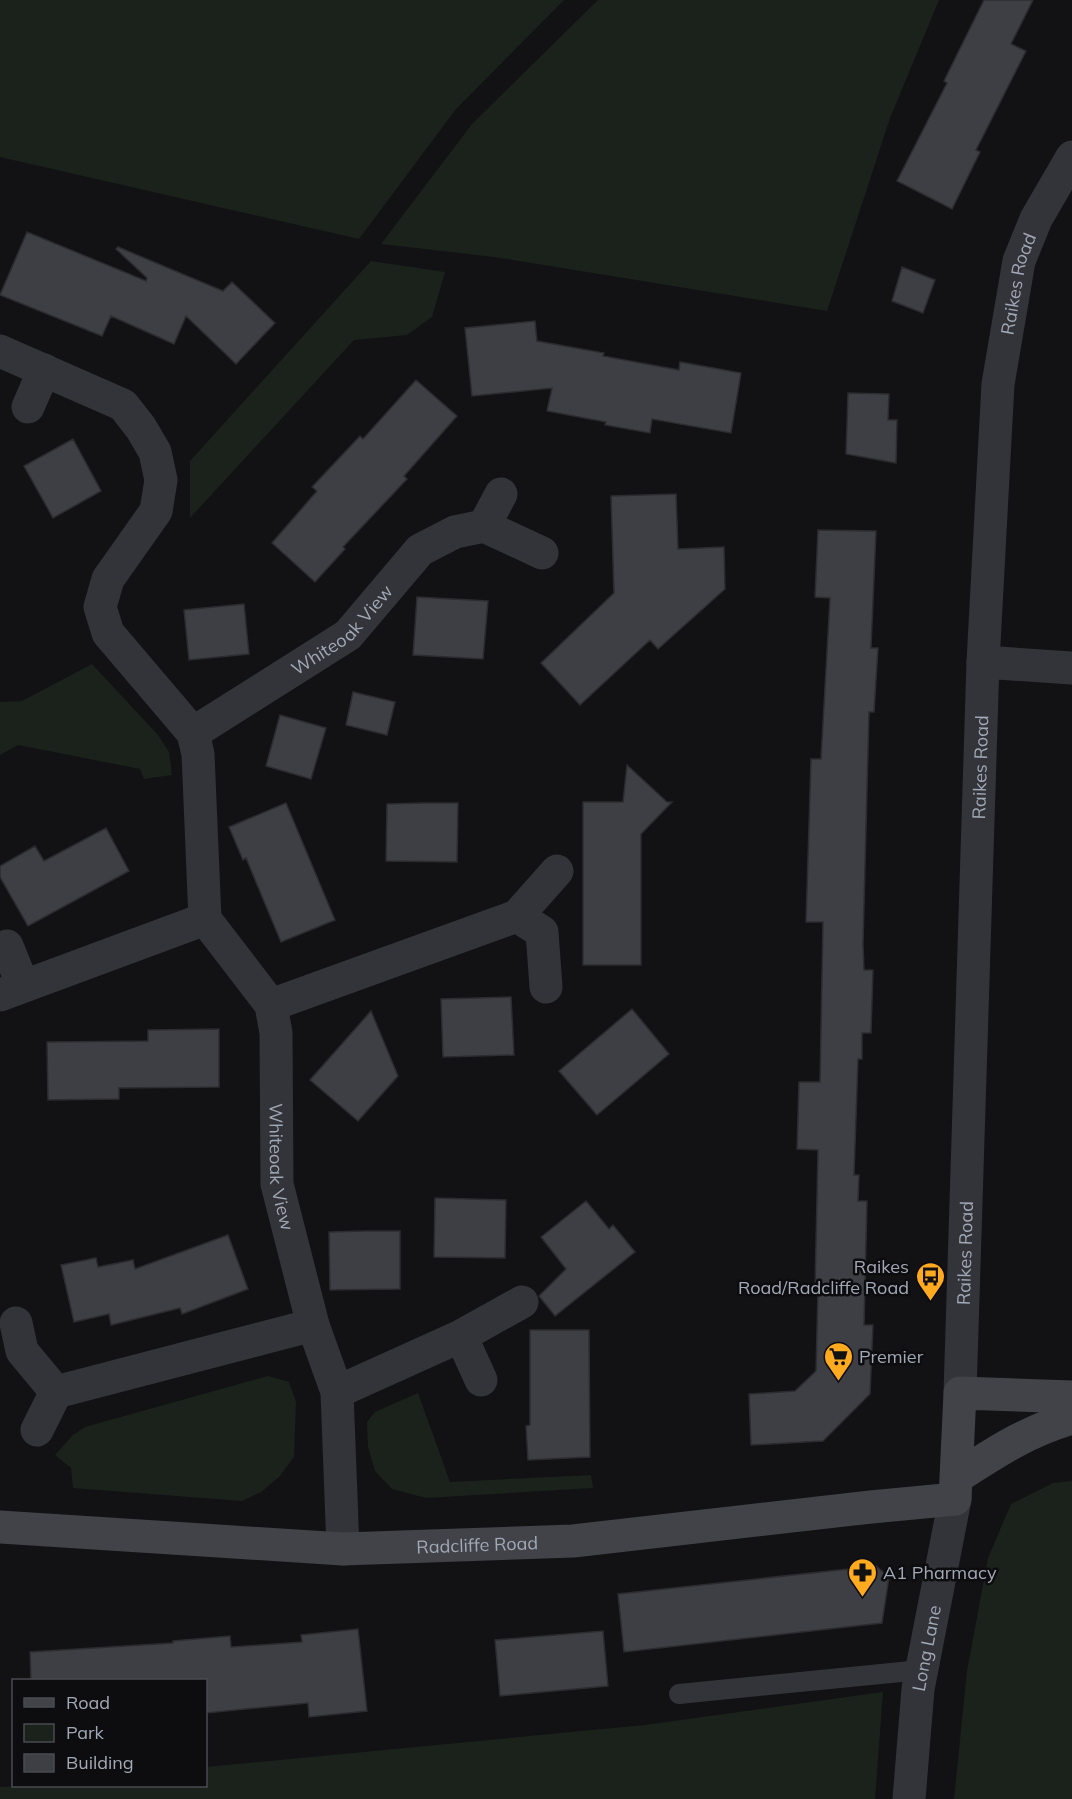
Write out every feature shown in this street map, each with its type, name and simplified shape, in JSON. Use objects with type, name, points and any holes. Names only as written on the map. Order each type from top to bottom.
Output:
[{"type":"main road","points":[[960,1393],[1072,1397]]},
{"type":"main road","name":"Long Lane","points":[[956,1488],[960,1393]]},
{"type":"main road","name":"Radcliffe Road","points":[[0,1527],[343,1550],[573,1541],[871,1506],[956,1488],[1015,1440],[1046,1425],[1072,1418]]},
{"type":"street","name":"Raikes Road","points":[[960,1393],[983,662],[1000,368],[1019,261],[1035,219],[1067,174]]},
{"type":"street","points":[[0,351],[123,405],[141,428],[155,452],[161,480],[156,511],[108,579],[100,608],[108,633],[193,733],[198,754],[205,919],[12,990],[7,946]]},
{"type":"street","points":[[27,407],[44,370]]},
{"type":"street","points":[[501,494],[484,526],[542,553]]},
{"type":"street","name":"Whiteoak View","points":[[193,733],[348,635],[420,550],[455,532],[484,526]]},
{"type":"street","points":[[983,662],[1072,668]]},
{"type":"street","points":[[271,1005],[517,916],[558,871]]},
{"type":"street","points":[[517,916],[542,932],[546,987]]},
{"type":"street","name":"Whiteoak View","points":[[205,919],[271,1005],[276,1033],[277,1184],[313,1325],[337,1392],[343,1550]]},
{"type":"street","points":[[337,1392],[461,1336],[522,1302]]},
{"type":"street","points":[[16,1323],[22,1351],[56,1392]]},
{"type":"street","points":[[37,1430],[56,1392],[313,1325]]},
{"type":"street","points":[[461,1336],[481,1380]]},
{"type":"street","name":"Long Lane","points":[[909,1799],[919,1680],[956,1488]]},
{"type":"lane","points":[[679,1694],[919,1680]]},
{"type":"green space","points":[[0,0],[564,0],[456,109],[359,239],[0,157]]},
{"type":"green space","points":[[598,0],[939,0],[890,118],[827,311],[494,257],[381,244],[472,124]]},
{"type":"green space","points":[[371,261],[445,272],[432,317],[407,335],[354,340],[190,518],[190,461]]},
{"type":"green space","points":[[92,664],[158,735],[169,752],[172,775],[144,779],[140,769],[18,745],[0,755],[0,702],[22,701]]},
{"type":"green space","points":[[268,1376],[289,1382],[296,1402],[294,1457],[279,1477],[261,1492],[242,1501],[73,1488],[71,1468],[55,1455],[73,1435],[85,1427]]},
{"type":"green space","points":[[418,1393],[450,1482],[591,1475],[593,1488],[426,1498],[392,1489],[375,1471],[368,1447],[367,1422],[375,1412]]},
{"type":"green space","points":[[1072,1481],[1072,1799],[954,1799],[967,1671],[988,1558],[1011,1504],[1053,1483]]},
{"type":"green space","points":[[883,1692],[875,1799],[0,1799],[0,1787],[207,1787],[207,1767],[645,1725]]},
{"type":"building","points":[[984,0],[1033,0],[1011,44],[1026,51],[976,150],[980,152],[952,209],[897,181],[947,83],[944,81]]},
{"type":"building","points":[[27,232],[146,281],[147,278],[116,249],[118,247],[223,291],[232,282],[275,323],[236,364],[186,316],[174,344],[111,316],[102,336],[0,295]]},
{"type":"building","points":[[902,267],[935,280],[923,313],[892,301]]},
{"type":"building","points":[[535,321],[537,341],[679,370],[680,362],[741,373],[731,433],[652,419],[650,433],[547,411],[552,388],[472,396],[465,328]]},
{"type":"building","points":[[416,380],[457,416],[404,476],[407,479],[343,547],[345,549],[315,582],[272,543],[317,491],[312,487],[360,436],[363,439]]},
{"type":"building","points":[[848,393],[889,394],[888,420],[897,420],[896,463],[846,454]]},
{"type":"building","points":[[73,439],[101,491],[53,518],[24,466]]},
{"type":"building","points":[[676,494],[678,549],[724,547],[725,589],[658,649],[650,640],[580,705],[541,663],[614,593],[611,496]]},
{"type":"building","points":[[818,530],[876,531],[871,648],[878,648],[874,712],[869,712],[863,944],[864,970],[873,970],[871,1033],[862,1033],[862,1059],[858,1059],[854,1175],[859,1175],[858,1201],[867,1201],[864,1325],[873,1325],[870,1394],[823,1441],[751,1445],[749,1394],[795,1391],[816,1371],[818,1150],[797,1149],[799,1082],[820,1082],[823,922],[806,922],[811,759],[821,759],[830,598],[815,597]]},
{"type":"building","points":[[417,597],[488,601],[483,659],[413,655]]},
{"type":"building","points":[[244,604],[249,654],[189,660],[184,610]]},
{"type":"building","points":[[353,692],[395,702],[387,735],[346,725]]},
{"type":"building","points":[[280,715],[326,728],[311,779],[266,766]]},
{"type":"building","points":[[627,765],[667,802],[672,802],[641,834],[641,965],[583,965],[583,802],[623,802]]},
{"type":"building","points":[[286,803],[335,920],[281,942],[246,858],[243,860],[229,827]]},
{"type":"building","points":[[458,803],[457,862],[386,861],[387,804]]},
{"type":"building","points":[[106,828],[129,871],[28,926],[0,877],[0,866],[35,846],[44,861]]},
{"type":"building","points":[[511,997],[514,1055],[443,1057],[441,999]]},
{"type":"building","points":[[632,1009],[669,1054],[597,1115],[559,1071]]},
{"type":"building","points":[[371,1011],[398,1076],[358,1121],[310,1080]]},
{"type":"building","points":[[219,1029],[219,1087],[119,1088],[119,1099],[48,1100],[47,1042],[148,1041],[148,1030]]},
{"type":"building","points":[[435,1198],[506,1200],[505,1258],[434,1257]]},
{"type":"building","points":[[586,1201],[609,1229],[613,1225],[635,1252],[555,1316],[539,1296],[566,1269],[541,1237]]},
{"type":"building","points":[[400,1231],[400,1289],[330,1290],[329,1232]]},
{"type":"building","points":[[228,1235],[248,1289],[182,1314],[180,1308],[111,1325],[109,1314],[74,1322],[61,1265],[96,1258],[98,1267],[133,1260],[135,1269]]},
{"type":"building","points":[[530,1330],[589,1330],[590,1457],[528,1460],[526,1426],[530,1425]]},
{"type":"building","points":[[876,1566],[889,1577],[882,1623],[624,1652],[618,1594]]},
{"type":"building","points":[[358,1629],[367,1711],[309,1717],[308,1703],[207,1713],[207,1679],[31,1679],[30,1652],[173,1643],[173,1641],[230,1636],[231,1647],[302,1642],[301,1635]]},
{"type":"building","points":[[603,1631],[608,1686],[500,1696],[495,1640]]},
{"type":"place","name":"Raikes Road/Radcliffe Road","points":[[930,1302]]},
{"type":"place","name":"Premier","points":[[838,1382]]},
{"type":"place","name":"A1 Pharmacy","points":[[862,1598]]}]
